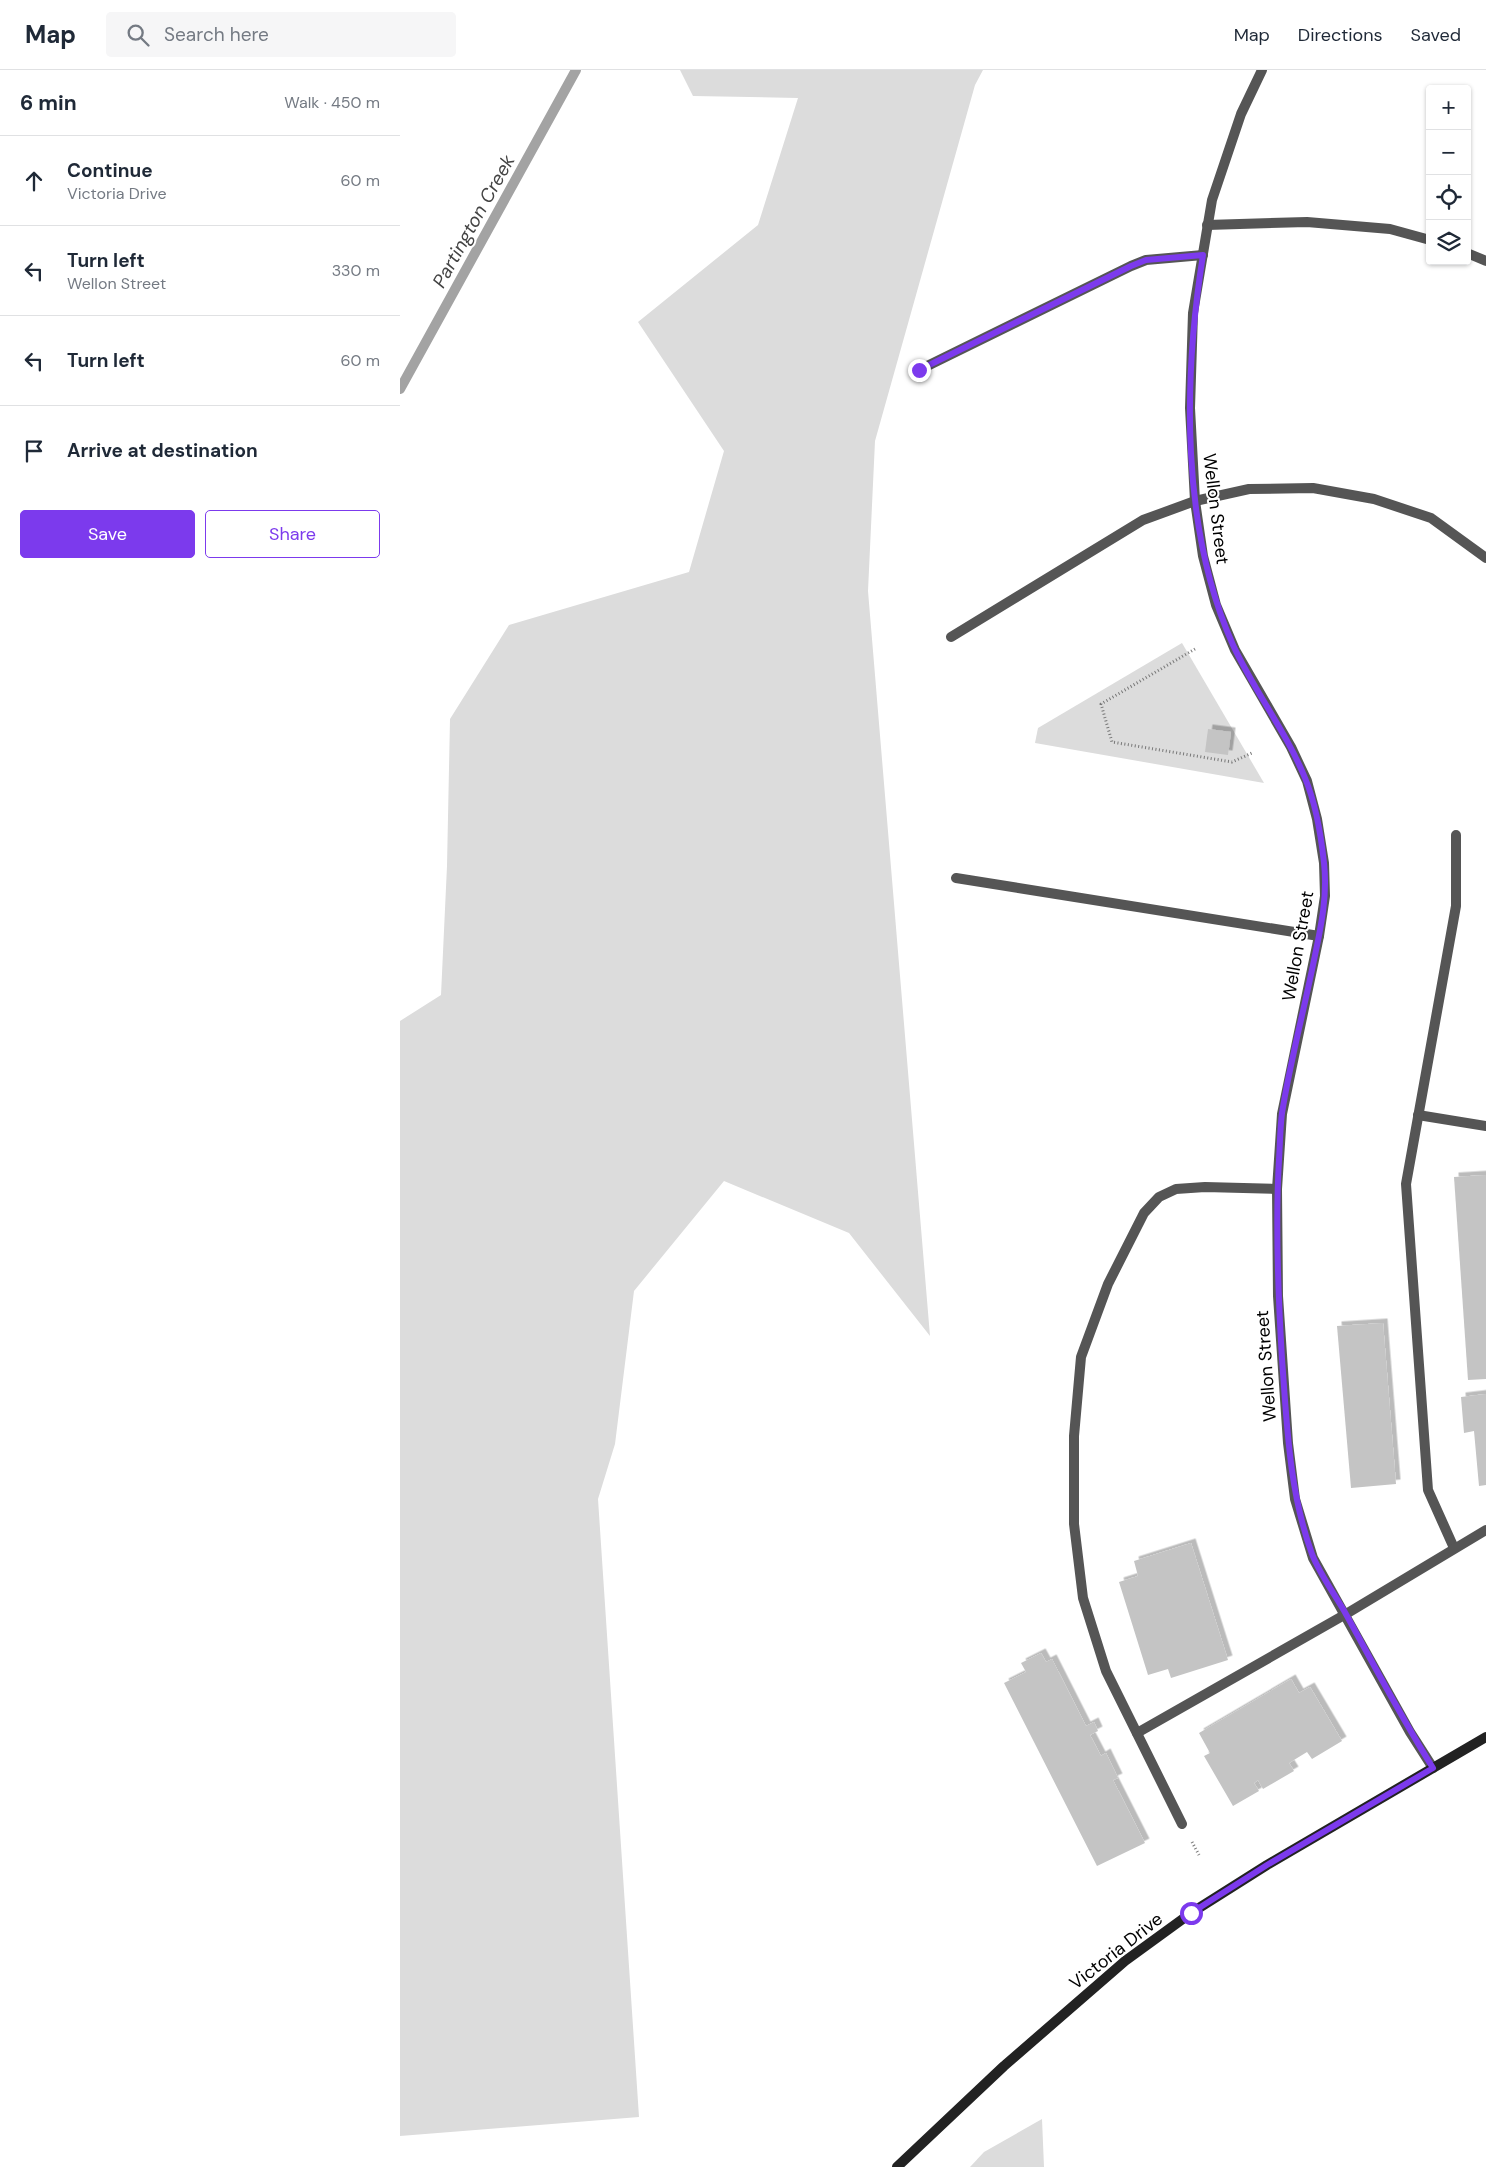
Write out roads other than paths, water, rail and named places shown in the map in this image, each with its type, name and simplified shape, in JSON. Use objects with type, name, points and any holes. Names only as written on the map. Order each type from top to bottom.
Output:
[{"type":"street","name":"Wellon Street","points":[[1262,70],[1241,114],[1212,200],[1194,313],[1190,408],[1195,501],[1203,556],[1216,605],[1235,650],[1291,748],[1307,781],[1317,819],[1324,863],[1325,896],[1319,936],[1282,1114],[1277,1189],[1278,1296],[1288,1443],[1295,1499],[1313,1558],[1346,1614],[1410,1732],[1433,1768]]},
{"type":"street","points":[[1207,225],[1307,222],[1390,229],[1426,239]]},
{"type":"street","points":[[919,370],[1131,266],[1154,259],[1203,255]]},
{"type":"street","points":[[1471,255],[1486,261]]},
{"type":"street","points":[[951,637],[1143,520],[1195,501],[1249,489],[1313,488],[1374,499],[1431,518],[1486,558]]},
{"type":"street","points":[[1454,1548],[1428,1490],[1406,1184],[1456,906],[1456,835]]},
{"type":"street","points":[[956,878],[1319,936]]},
{"type":"street","points":[[1418,1115],[1486,1126]]},
{"type":"street","points":[[1182,1824],[1106,1671],[1083,1598],[1074,1524],[1074,1436],[1081,1357],[1108,1284],[1144,1213],[1158,1196],[1176,1189],[1205,1187],[1277,1189]]},
{"type":"street","points":[[1137,1734],[1346,1614],[1486,1530]]},
{"type":"street","name":"Victoria Drive","points":[[897,2167],[1004,2066],[1125,1961],[1191,1913],[1267,1865],[1486,1737]]},
{"type":"waterway","name":"Partington Creek","points":[[400,389],[576,70]]}]
